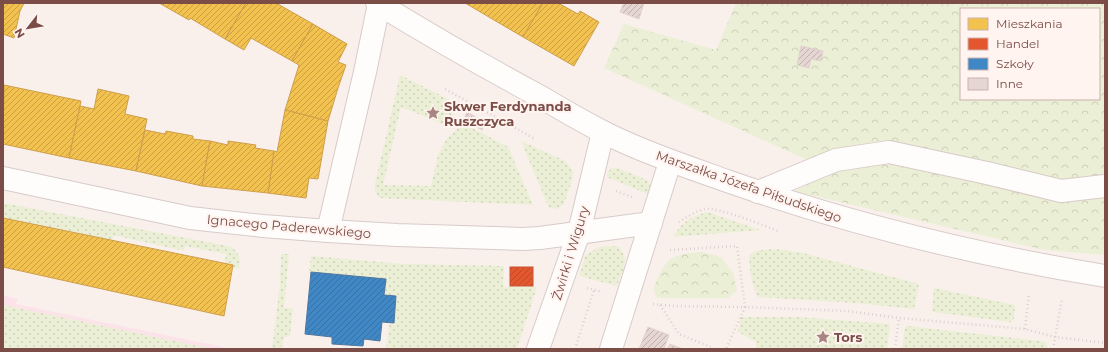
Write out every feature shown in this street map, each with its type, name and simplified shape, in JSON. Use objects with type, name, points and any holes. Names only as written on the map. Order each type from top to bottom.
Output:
[{"type":"street","name":"Marszałka Józefa Piłsudskiego","points":[[378,4],[603,132],[670,162],[758,192],[854,221],[948,245],[1044,266],[1105,276]]},
{"type":"street","points":[[328,231],[365,72],[378,4]]},
{"type":"street","name":"Żwirki i Wigury","points":[[538,349],[580,232],[603,132]]},
{"type":"street","points":[[758,192],[836,160],[889,152],[1061,191],[1105,186]]},
{"type":"street","points":[[611,349],[670,162]]},
{"type":"street","name":"Ignacego Paderewskiego","points":[[3,178],[190,218],[328,231],[523,239],[651,223]]},
{"type":"path","points":[[445,89],[535,139]]},
{"type":"path","points":[[611,189],[638,200]]},
{"type":"path","points":[[677,223],[704,209],[719,211],[780,232]]},
{"type":"path","points":[[641,251],[737,246],[745,306],[726,349]]},
{"type":"path","points":[[580,287],[607,294]]},
{"type":"path","points":[[575,349],[594,290]]},
{"type":"path","points":[[1025,329],[1029,293]]},
{"type":"path","points":[[1053,349],[1062,300]]},
{"type":"path","points":[[649,304],[745,306],[847,311],[899,318],[1025,329],[1055,336],[1105,343]]},
{"type":"path","points":[[660,304],[679,334],[715,349]]},
{"type":"path","points":[[895,349],[899,318]]},
{"type":"shaded area","points":[[3,295],[18,299],[16,304],[233,349],[3,349]]},
{"type":"green space","points":[[736,3],[1105,3],[1105,179],[1058,181],[890,143],[805,159],[604,68],[624,24],[716,50]]},
{"type":"green space","points":[[400,75],[460,105],[445,125],[401,107],[383,185],[431,186],[438,155],[446,140],[463,123],[508,147],[533,205],[379,198],[375,191],[375,184]]},
{"type":"green space","points":[[521,141],[565,161],[573,172],[572,180],[564,204],[557,209],[549,208]]},
{"type":"green space","points":[[901,161],[1061,202],[1105,192],[1105,255],[1044,250],[794,191],[847,166]]},
{"type":"green space","points":[[613,168],[617,168],[647,180],[651,186],[650,195],[607,177],[608,171]]},
{"type":"green space","points":[[3,203],[228,246],[237,252],[240,261],[239,269],[224,266],[226,254],[185,246],[184,251],[113,235],[112,243],[3,220]]},
{"type":"green space","points":[[707,212],[760,230],[673,237],[680,227],[687,221]]},
{"type":"green space","points":[[618,246],[624,255],[625,260],[617,286],[579,276],[585,256],[599,247]]},
{"type":"green space","points":[[775,249],[803,253],[919,284],[914,309],[856,303],[758,297],[752,282],[749,256],[757,251]]},
{"type":"green space","points":[[703,252],[721,257],[733,273],[737,291],[728,298],[657,298],[653,289],[662,270],[670,260],[683,254]]},
{"type":"green space","points":[[281,254],[289,254],[284,308],[293,308],[290,336],[284,337],[281,349],[272,349],[280,285]]},
{"type":"green space","points":[[311,256],[404,264],[504,266],[503,287],[537,287],[517,349],[386,349],[389,324],[394,325],[396,298],[384,297],[385,281],[309,273]]},
{"type":"green space","points":[[934,288],[1015,305],[1014,319],[1010,322],[934,312],[932,309]]},
{"type":"green space","points":[[3,305],[213,349],[3,349]]},
{"type":"green space","points":[[741,317],[798,317],[890,324],[887,349],[756,349],[756,342],[738,332]]},
{"type":"green space","points":[[908,326],[1041,341],[1046,343],[1047,349],[902,349],[905,327]]},
{"type":"building: Mieszkania","points":[[3,3],[24,3],[20,11],[14,38],[3,34]]},
{"type":"building: Mieszkania","points":[[159,3],[246,3],[225,39],[190,18],[189,20]]},
{"type":"building: Mieszkania","points":[[246,3],[276,3],[313,24],[292,61],[251,38],[244,50],[225,39]]},
{"type":"building: Mieszkania","points":[[465,3],[543,3],[523,37]]},
{"type":"building: Mieszkania","points":[[543,3],[558,3],[578,14],[580,11],[599,22],[574,66],[523,37]]},
{"type":"building: Mieszkania","points":[[313,24],[347,44],[338,62],[346,65],[328,121],[285,110],[299,65],[292,61]]},
{"type":"building: Mieszkania","points":[[4,85],[81,101],[69,158],[3,144]]},
{"type":"building: Mieszkania","points":[[98,89],[129,96],[125,114],[147,119],[136,171],[69,158],[80,106],[94,109]]},
{"type":"building: Mieszkania","points":[[285,110],[328,121],[318,179],[309,178],[306,198],[268,193],[274,151],[277,152]]},
{"type":"building: Mieszkania","points":[[145,130],[165,134],[166,131],[193,136],[193,139],[210,141],[202,186],[136,171]]},
{"type":"building: Mieszkania","points":[[210,141],[228,145],[228,141],[256,145],[255,148],[274,151],[268,193],[202,186]]},
{"type":"building: Mieszkania","points":[[3,218],[233,265],[224,316],[3,267]]},
{"type":"building: Handel","points":[[510,267],[533,267],[533,286],[510,286]]},
{"type":"building: Szkoły","points":[[311,272],[386,279],[384,295],[396,296],[394,323],[382,322],[380,341],[364,339],[363,346],[332,344],[332,337],[305,334]]},
{"type":"building: Inne","points":[[624,3],[644,3],[639,19],[620,12]]},
{"type":"building: Inne","points":[[801,46],[823,51],[821,61],[811,59],[809,68],[797,65]]},
{"type":"building: Inne","points":[[467,112],[486,123],[482,130],[464,120]]},
{"type":"building: Inne","points":[[648,327],[669,335],[664,349],[639,349]]},
{"type":"building: Inne","points":[[670,344],[683,349],[667,349]]},
{"type":"place","name":"Skwer Ferdynanda Ruszczyca","points":[[433,113]]},
{"type":"place","name":"Tors","points":[[823,337]]}]
